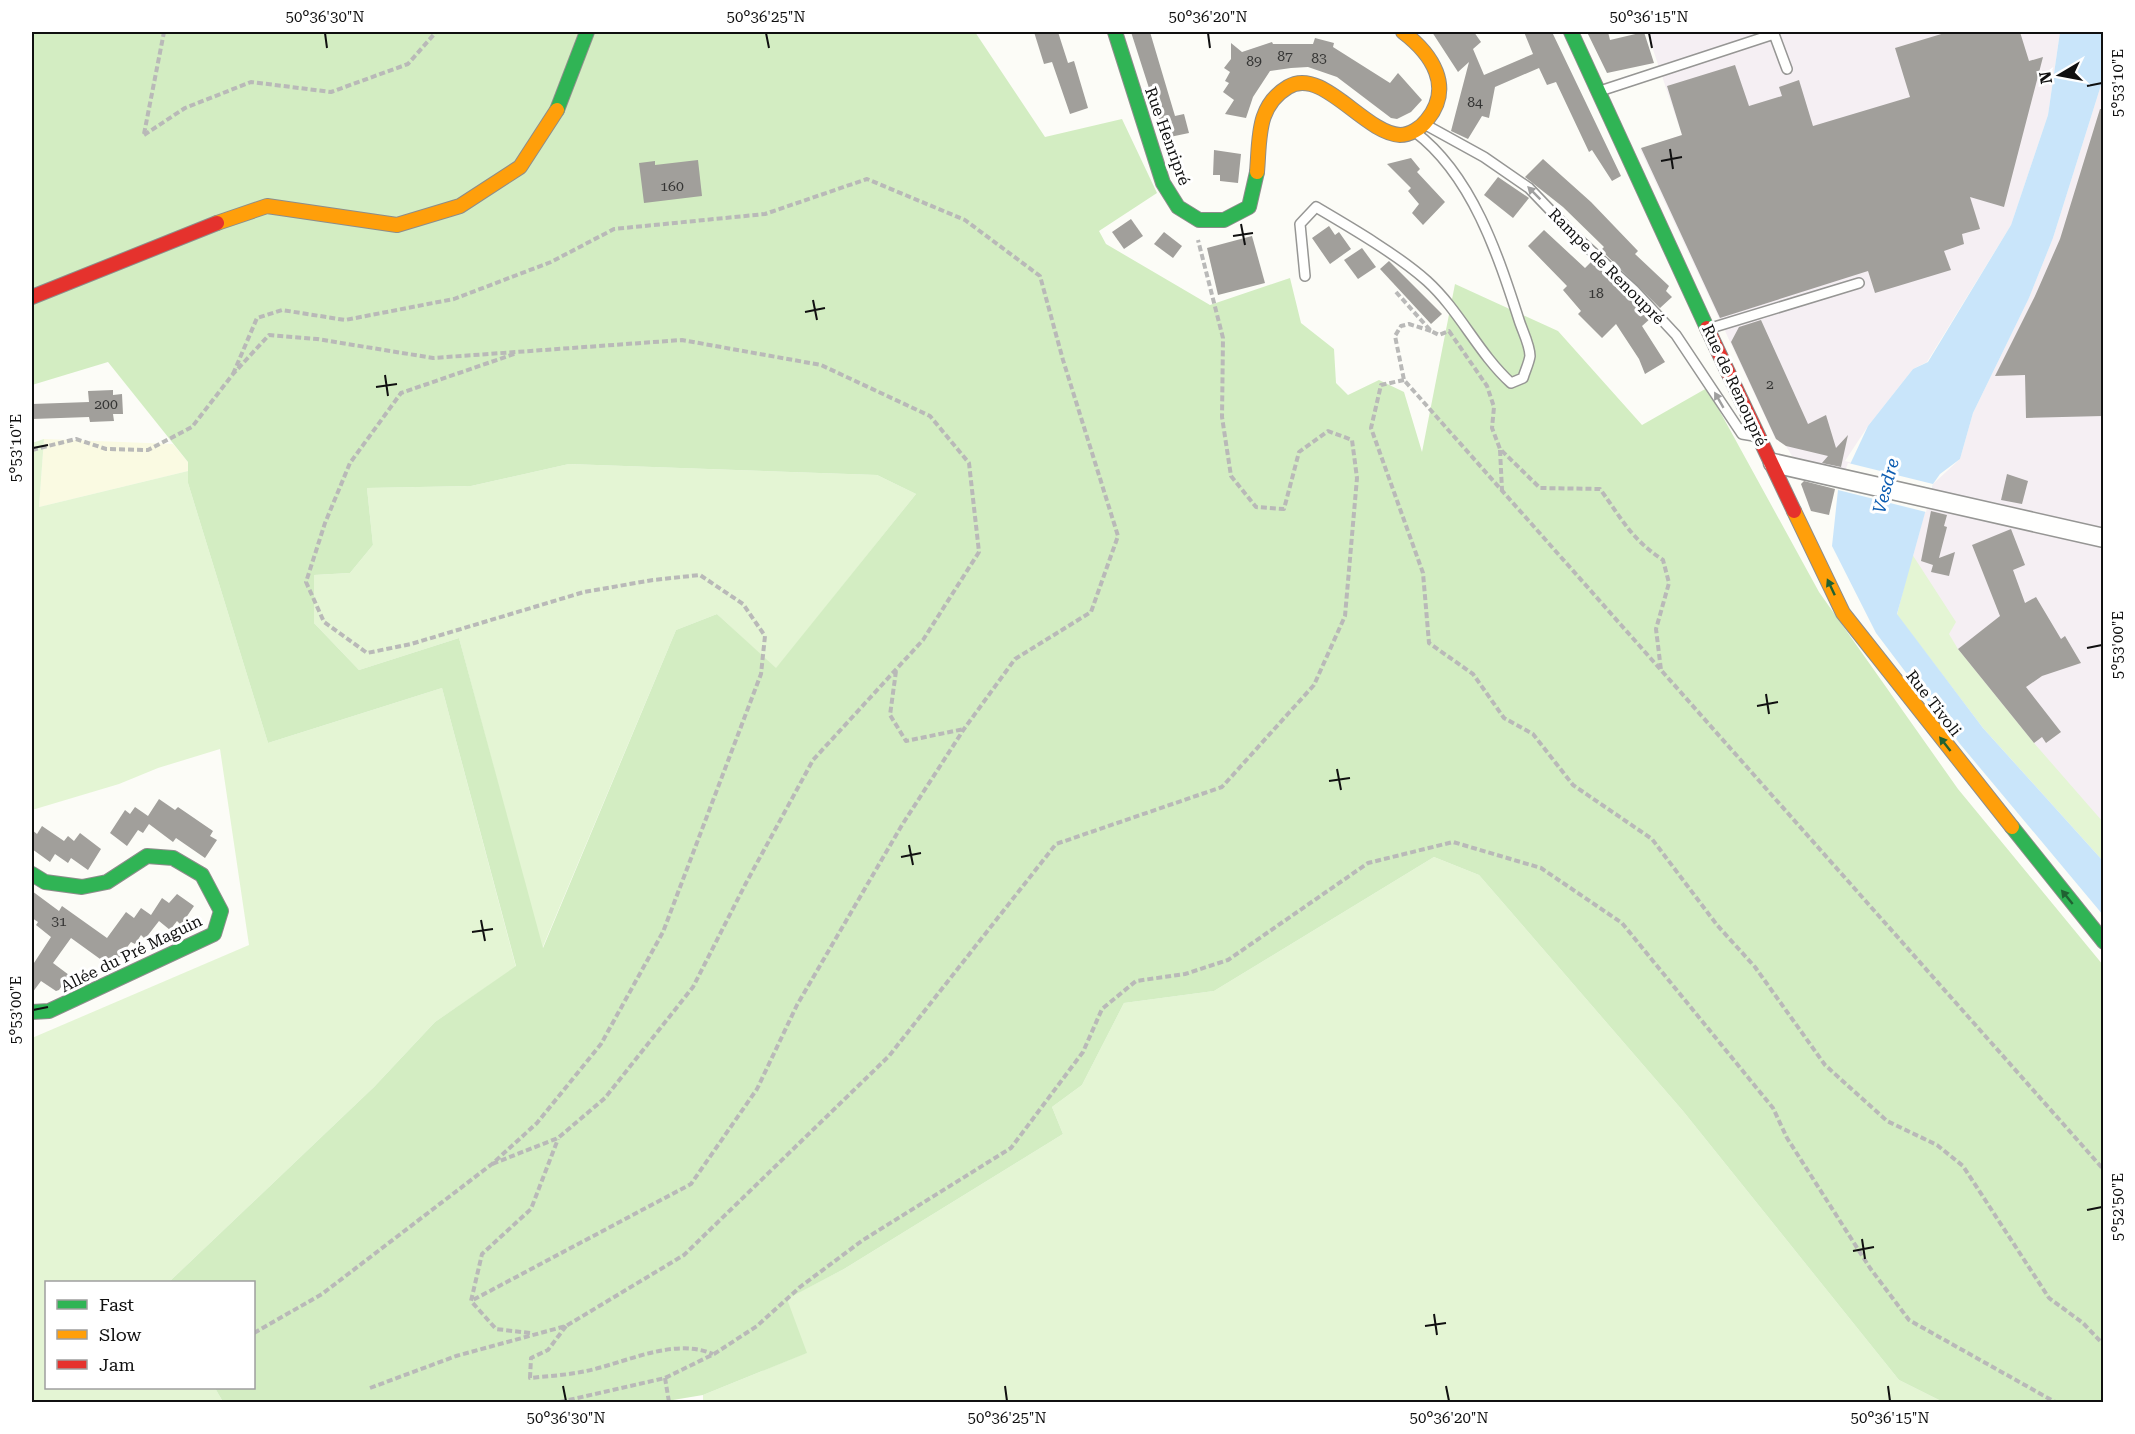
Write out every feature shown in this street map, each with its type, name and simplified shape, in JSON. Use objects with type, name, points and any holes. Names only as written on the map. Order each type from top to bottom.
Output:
[{"type":"street","points":[[32,297],[228,218],[267,206],[397,225],[460,206],[520,167],[554,117],[587,32]]},
{"type":"street","name":"Rue Henripré","points":[[1115,32],[1163,183],[1178,207],[1193,217]]},
{"type":"street","points":[[1193,217],[1198,220],[1224,220],[1249,207],[1257,176],[1259,128],[1265,108],[1277,92],[1291,85],[1318,86],[1383,131],[1401,135],[1419,127],[1436,110],[1441,87],[1439,73],[1420,44],[1403,32]]},
{"type":"street","name":"Rue de Renoupré","points":[[1571,32],[1708,329],[1773,463],[2103,538]]},
{"type":"street","name":"Rue Tivoli","points":[[1773,463],[1843,613],[2103,942]]},
{"type":"street","name":"Allée du Pré Maguin","points":[[32,874],[45,882],[82,887],[107,882],[147,856],[172,858],[202,874],[221,911],[214,934],[49,1011],[32,1012]]},
{"type":"lane","points":[[1597,92],[1774,34],[1787,69]]},
{"type":"lane","points":[[1305,276],[1300,224],[1316,207],[1427,281],[1462,319],[1495,368],[1511,383],[1523,378],[1530,355],[1511,296],[1480,218],[1447,163],[1419,127]]},
{"type":"lane","name":"Rampe de Renoupré","points":[[1419,127],[1484,157],[1529,188],[1676,335],[1742,434],[1759,436]]},
{"type":"lane","points":[[1708,329],[1859,283]]},
{"type":"path","points":[[164,32],[144,135],[185,108],[251,82],[331,92],[408,64],[436,32]]},
{"type":"path","points":[[233,374],[257,318],[282,310],[345,320],[454,299],[551,262],[614,229],[765,214],[867,179],[965,220],[1040,276],[1063,360],[1118,536],[1091,612],[1016,658],[964,729],[902,825],[797,1005],[757,1089],[691,1184],[471,1301]]},
{"type":"path","points":[[370,1388],[456,1356],[566,1326],[684,1255],[889,1056],[1056,844],[1222,787],[1314,685],[1345,615],[1357,478],[1352,440],[1328,431],[1299,452],[1284,509],[1256,507],[1231,476],[1222,417],[1223,338],[1193,217]]},
{"type":"path","points":[[1396,292],[1431,331]]},
{"type":"path","points":[[1502,490],[1500,449],[1492,428],[1494,407],[1487,386],[1449,331],[1439,335],[1409,324],[1401,326],[1395,336],[1404,380],[2103,1170]]},
{"type":"path","points":[[32,450],[76,439],[106,449],[148,450],[192,427],[233,374],[269,335],[317,339],[433,358],[682,340],[821,365],[930,416],[969,463],[979,552],[923,640],[813,760],[693,987],[605,1098],[558,1138],[492,1164]]},
{"type":"path","points":[[255,1331],[322,1294],[492,1164],[537,1123],[602,1044],[663,932],[761,674],[765,636],[743,604],[700,575],[653,580],[584,592],[411,644],[367,652],[324,622],[306,582],[324,523],[350,463],[401,393],[524,351]]},
{"type":"path","points":[[1404,380],[1381,385],[1371,428],[1423,573],[1429,643],[1473,674],[1504,718],[1533,734],[1573,785],[1652,839],[1717,925],[1755,967],[1825,1065],[1887,1121],[1937,1145],[1963,1166],[2049,1298],[2083,1323],[2103,1345]]},
{"type":"path","points":[[1500,449],[1540,488],[1600,489],[1629,532],[1663,560],[1669,584],[1656,629],[1661,670]]},
{"type":"path","points":[[896,670],[890,715],[906,741],[964,729]]},
{"type":"path","points":[[560,1402],[665,1378],[714,1354],[757,1326],[800,1287],[863,1240],[1011,1148],[1083,1052],[1102,1009],[1136,981],[1185,974],[1228,960],[1368,863],[1453,842],[1541,868],[1622,923],[1773,1108],[1787,1137],[1870,1268],[1909,1320],[2055,1402]]},
{"type":"path","points":[[471,1301],[482,1254],[531,1209],[558,1138]]},
{"type":"path","points":[[471,1301],[496,1329],[534,1333]]},
{"type":"path","points":[[566,1326],[548,1350],[531,1358],[530,1378],[587,1371],[653,1351],[704,1350],[714,1354]]},
{"type":"path","points":[[665,1378],[669,1402]]},
{"type":"shaded area","points":[[1647,32],[2060,32],[2048,115],[2011,225],[1927,362],[1913,369],[1868,426],[1845,461],[1933,484],[1960,459],[1973,413],[2029,298],[2053,238],[2102,82],[2103,66],[2103,861],[1897,615],[1925,512],[1806,479],[1786,446],[1775,438],[1640,149],[1682,135]]},
{"type":"green space","points":[[32,32],[975,32],[1045,137],[1122,119],[1157,193],[1099,231],[1106,244],[1210,305],[1290,278],[1301,323],[1334,349],[1336,383],[1348,395],[1379,380],[1404,392],[1422,452],[1455,284],[1558,331],[1642,425],[1707,388],[1819,592],[1958,789],[2103,965],[2103,1402],[1943,1402],[1899,1380],[1683,1111],[1479,875],[1434,857],[1214,991],[1124,1003],[1082,1085],[1052,1107],[1063,1134],[844,1269],[787,1299],[807,1353],[703,1395],[661,1402],[223,1402],[216,1389],[255,1389],[255,1281],[170,1281],[374,1087],[435,1022],[516,966],[442,688],[268,743],[188,483],[188,462],[108,362],[32,385]],"holes":[[[569,464],[877,475],[916,494],[776,668],[717,614],[676,630],[543,948],[459,638],[359,670],[314,623],[314,575],[350,573],[373,545],[367,488],[471,486]]]},
{"type":"green space","points":[[44,439],[173,444],[188,462],[188,471],[39,507]]},
{"type":"green space","points":[[44,439],[39,507],[188,471],[188,483],[268,743],[442,688],[516,967],[435,1022],[374,1087],[170,1281],[45,1281],[45,1389],[216,1389],[223,1402],[32,1402],[32,1038],[249,945],[220,749],[158,768],[119,784],[32,810],[32,443]]},
{"type":"green space","points":[[569,464],[877,475],[916,494],[776,669],[717,614],[676,630],[542,949],[459,638],[359,670],[314,623],[314,575],[350,573],[373,545],[367,488],[471,486]]},
{"type":"green space","points":[[1912,554],[1956,622],[1949,634],[1958,649],[2034,743],[2103,822],[2103,861],[1983,728],[1897,615]]},
{"type":"green space","points":[[1434,857],[1479,875],[1683,1111],[1899,1380],[1943,1402],[703,1402],[703,1395],[806,1353],[786,1299],[844,1269],[1063,1134],[1052,1107],[1082,1085],[1124,1003],[1214,991]]},
{"type":"water","name":"Vesdre","points":[[2060,32],[2103,32],[2102,82],[2053,238],[2029,298],[1973,413],[1960,459],[1940,474],[1933,484],[1897,614],[1983,728],[2103,861],[2103,915],[1960,744],[1876,633],[1832,546],[1838,490],[1868,426],[1913,369],[1928,362],[2011,225],[2048,115]]},
{"type":"pier","points":[[1848,463],[1933,484],[1926,512],[1838,490]]},
{"type":"building","points":[[1034,32],[1058,32],[1068,63],[1074,61],[1088,108],[1070,114],[1052,62],[1044,64]]},
{"type":"building","points":[[1131,32],[1150,32],[1175,116],[1184,114],[1189,133],[1165,138]]},
{"type":"building","points":[[1432,32],[1474,32],[1481,42],[1473,49],[1484,75],[1533,54],[1524,32],[1552,32],[1621,176],[1612,181],[1592,150],[1589,152],[1556,82],[1547,85],[1539,68],[1495,87],[1489,118],[1482,116],[1468,139],[1451,131],[1469,62],[1458,72]]},
{"type":"building","points":[[1587,32],[1608,32],[1610,40],[1644,32],[1654,63],[1607,73]]},
{"type":"building","points":[[1948,32],[2020,32],[2029,61],[2043,57],[2004,207],[1970,197],[1980,229],[1962,234],[1964,244],[1944,251],[1951,270],[1875,293],[1868,271],[1720,318],[1641,148],[1682,135],[1667,86],[1735,65],[1749,106],[1782,96],[1779,87],[1799,80],[1813,126],[1910,97],[1895,48]]},
{"type":"building","points":[[1315,38],[1334,43],[1333,47],[1390,83],[1398,73],[1422,100],[1411,112],[1397,119],[1391,118],[1337,77],[1308,67],[1291,68],[1270,71],[1253,97],[1246,118],[1225,114],[1234,100],[1223,92],[1229,83],[1225,81],[1230,72],[1224,68],[1231,59],[1231,43],[1242,52],[1272,42],[1273,44],[1313,44]]},
{"type":"building","points":[[2100,109],[2103,109],[2103,416],[2026,418],[2025,375],[1995,376],[2035,296],[2060,239]]},
{"type":"building","points":[[1214,150],[1241,154],[1238,183],[1220,181],[1220,175],[1213,175]]},
{"type":"building","points":[[1411,158],[1420,169],[1417,172],[1445,202],[1423,225],[1412,213],[1419,204],[1408,191],[1411,188],[1387,164]]},
{"type":"building","points":[[1543,159],[1591,202],[1638,251],[1635,254],[1669,286],[1666,291],[1672,297],[1660,308],[1601,250],[1604,247],[1563,207],[1525,177]]},
{"type":"building","points":[[698,160],[702,196],[644,203],[639,163],[655,161],[655,165]]},
{"type":"building","points":[[1498,177],[1529,198],[1513,218],[1484,195]]},
{"type":"building","points":[[1131,219],[1143,236],[1124,249],[1112,232]]},
{"type":"building","points":[[1329,226],[1335,235],[1339,232],[1351,249],[1330,264],[1312,238]]},
{"type":"building","points":[[1544,230],[1585,268],[1592,261],[1651,318],[1642,326],[1665,362],[1645,374],[1639,359],[1616,324],[1602,338],[1578,314],[1581,311],[1563,290],[1567,286],[1528,246]]},
{"type":"building","points":[[1164,232],[1182,246],[1173,258],[1154,244]]},
{"type":"building","points":[[1252,236],[1265,283],[1218,295],[1207,248]]},
{"type":"building","points":[[1362,248],[1376,267],[1358,279],[1344,260]]},
{"type":"building","points":[[1389,261],[1442,314],[1431,324],[1380,269]]},
{"type":"building","points":[[1761,320],[1808,424],[1826,415],[1836,448],[1848,435],[1841,467],[1822,463],[1828,456],[1786,446],[1776,439],[1731,342],[1739,327]]},
{"type":"building","points":[[113,390],[113,395],[122,394],[123,414],[113,414],[114,421],[90,422],[89,417],[32,419],[32,404],[89,402],[88,391]]},
{"type":"building","points":[[2007,474],[2028,481],[2022,504],[2001,500]]},
{"type":"building","points":[[1804,481],[1835,489],[1829,515],[1811,511],[1801,484]]},
{"type":"building","points":[[1931,511],[1947,515],[1944,526],[1947,527],[1939,558],[1955,552],[1949,576],[1931,572],[1933,565],[1921,561]]},
{"type":"building","points":[[2011,529],[2025,565],[2013,570],[2025,603],[2036,597],[2061,639],[2065,636],[2081,663],[2042,676],[2026,687],[2061,732],[2046,743],[2042,737],[2034,743],[1958,649],[2000,616],[1972,545]]},
{"type":"building","points":[[159,799],[175,810],[178,807],[213,831],[210,836],[217,840],[205,858],[176,838],[173,842],[149,824],[143,833],[138,830],[127,846],[110,833],[125,810],[130,814],[135,807],[148,816]]},
{"type":"building","points":[[42,826],[64,841],[68,836],[74,841],[80,833],[101,849],[88,870],[71,858],[68,863],[55,854],[50,862],[32,849],[32,830],[37,834]]},
{"type":"building","points":[[32,891],[59,911],[62,906],[107,938],[126,912],[134,918],[141,908],[151,915],[162,898],[169,903],[177,894],[194,906],[181,925],[177,921],[170,930],[159,921],[145,939],[141,935],[135,944],[131,942],[119,958],[114,955],[107,964],[71,938],[53,963],[69,975],[59,990],[56,991],[41,981],[32,993],[32,966],[51,937],[36,925],[38,922],[32,918]]},
{"type":"traffic: fast","points":[[557,110],[587,32]]},
{"type":"traffic: fast","points":[[1115,32],[1163,183],[1178,207],[1199,220],[1224,220],[1249,207],[1257,172]]},
{"type":"traffic: fast","points":[[1571,32],[1707,328]]},
{"type":"traffic: fast","points":[[2012,827],[2104,942]]},
{"type":"traffic: fast","points":[[32,874],[45,882],[82,887],[107,882],[147,856],[173,858],[202,875],[221,911],[214,934],[49,1011],[32,1012]]},
{"type":"traffic: slow","points":[[1257,172],[1260,136],[1265,114],[1278,95],[1288,87],[1301,83],[1315,85],[1329,92],[1386,132],[1404,135],[1422,126],[1435,108],[1439,95],[1439,83],[1436,72],[1423,50],[1403,32]]},
{"type":"traffic: slow","points":[[217,223],[267,206],[397,225],[460,206],[520,167],[557,110]]},
{"type":"traffic: slow","points":[[1794,511],[1843,613],[2012,827]]},
{"type":"traffic: jam","points":[[32,297],[217,223]]},
{"type":"traffic: jam","points":[[1707,328],[1794,511]]}]
